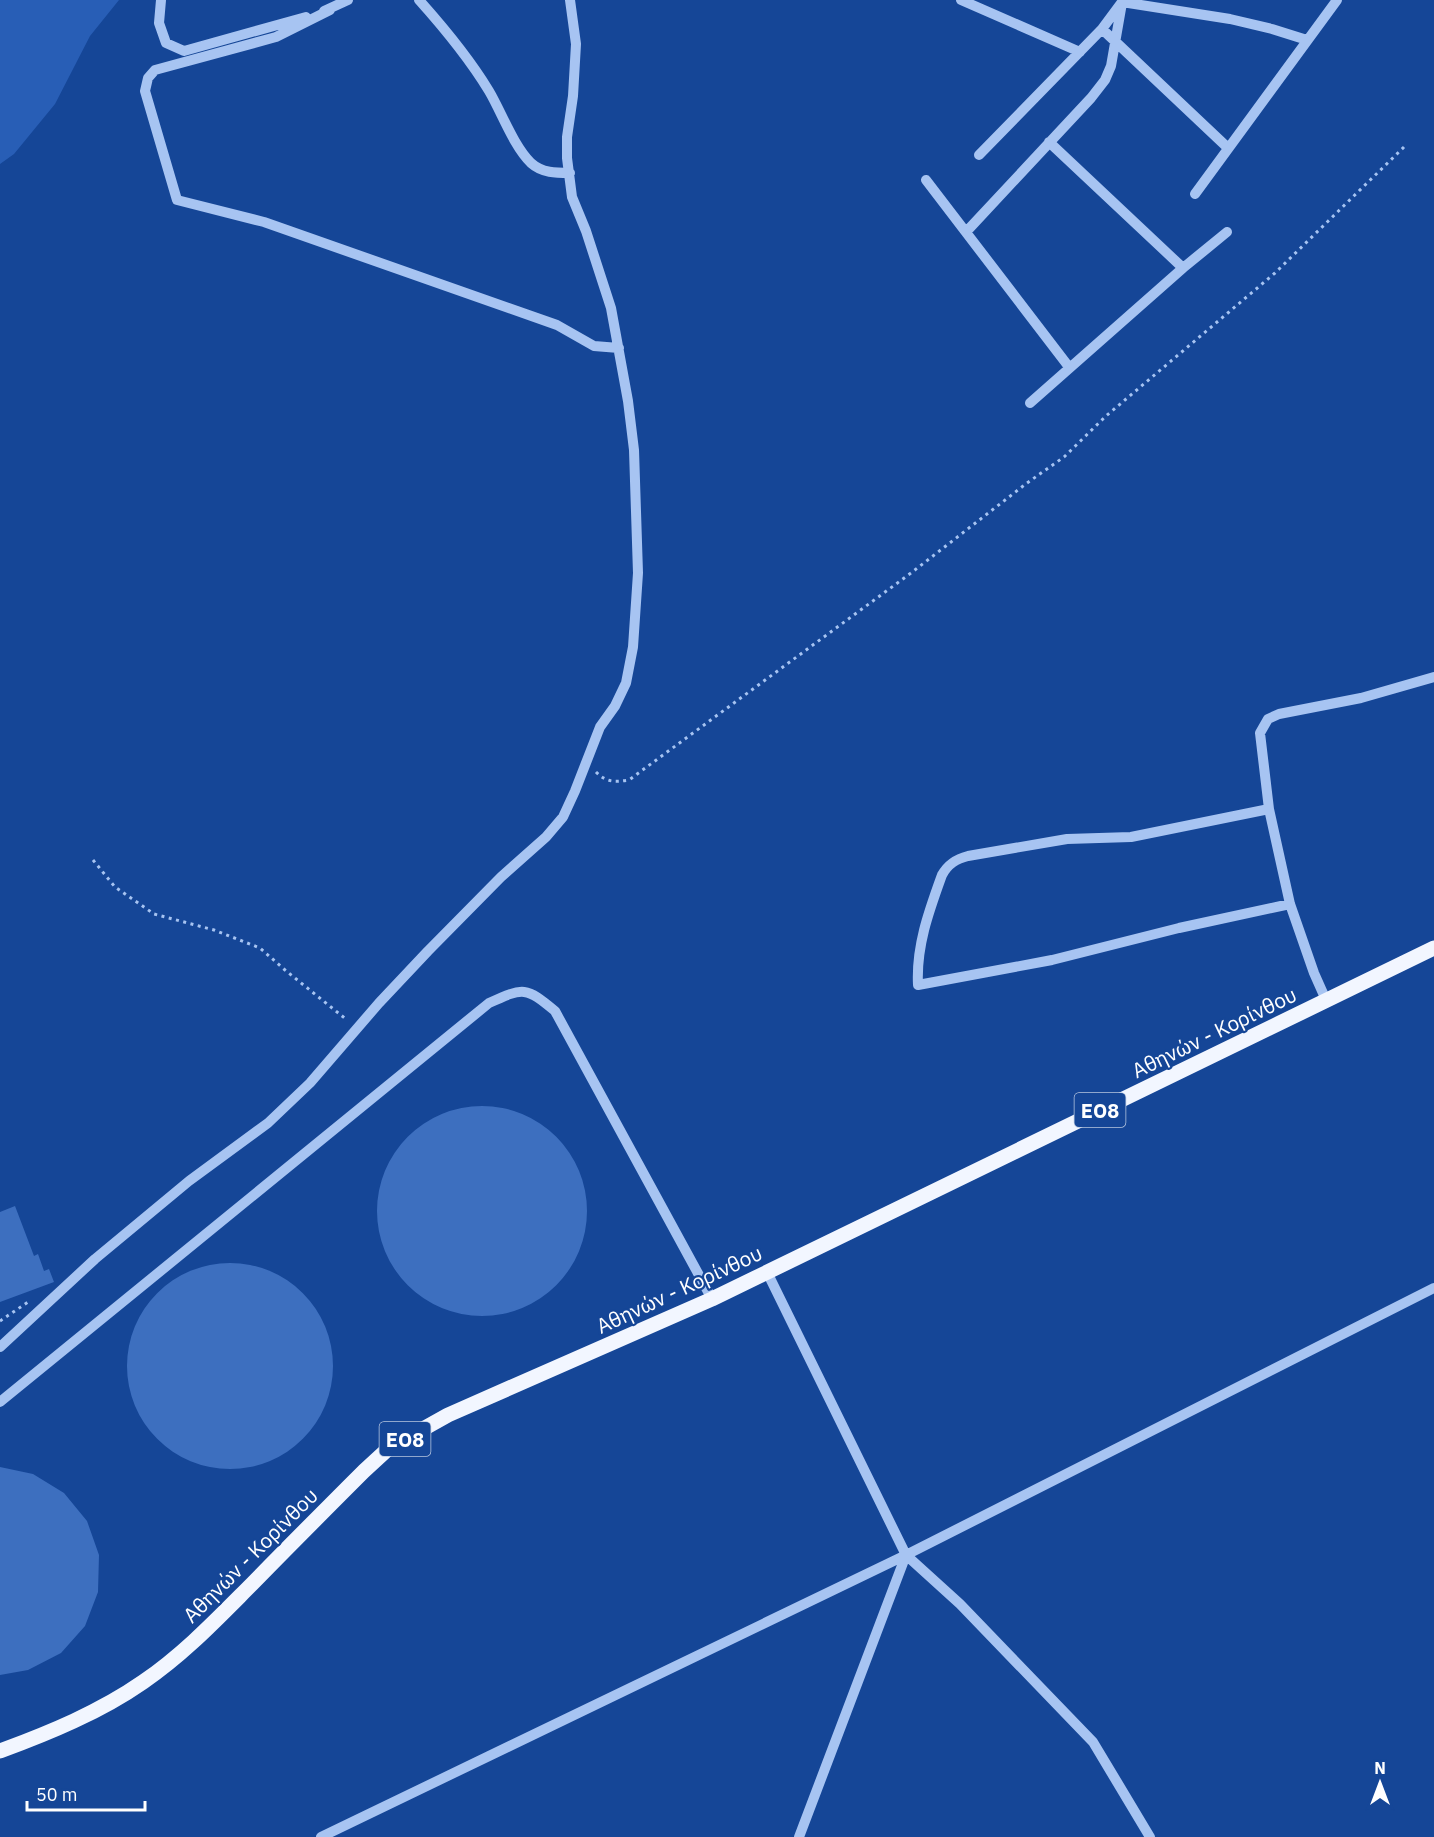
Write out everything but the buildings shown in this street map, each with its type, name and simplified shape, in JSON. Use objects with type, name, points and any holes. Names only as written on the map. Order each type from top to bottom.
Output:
[{"type":"main road","name":"Αθηνών - Κορίνθου","points":[[0,1751],[108,1704],[143,1682],[176,1657],[389,1448],[448,1415],[712,1299],[1434,948]]},
{"type":"street","points":[[160,0],[159,23],[166,43],[184,51],[330,10]]},
{"type":"street","points":[[348,0],[276,37],[155,70],[148,78],[144,91],[177,200],[264,222],[557,325],[594,346],[619,348]]},
{"type":"street","points":[[419,0],[472,64],[519,146],[532,164],[550,172],[570,173]]},
{"type":"street","points":[[0,1347],[104,1252],[189,1181],[268,1123],[310,1083],[428,951],[501,877],[546,837],[563,817],[600,727],[615,706],[626,683],[633,647],[638,573],[634,450],[628,401],[611,308],[599,268],[572,196],[567,137],[576,63],[576,44],[570,0]]},
{"type":"street","points":[[961,0],[1080,52]]},
{"type":"street","points":[[1196,194],[1337,0]]},
{"type":"street","points":[[979,155],[1102,29],[1122,1]]},
{"type":"street","points":[[1122,1],[1230,19],[1307,40]]},
{"type":"street","points":[[966,232],[1091,98],[1105,80],[1111,66],[1122,1]]},
{"type":"street","points":[[1102,29],[1228,148]]},
{"type":"street","points":[[1049,142],[1183,268]]},
{"type":"street","points":[[926,180],[1069,367]]},
{"type":"street","points":[[1030,403],[1227,232]]},
{"type":"street","points":[[1326,1000],[1290,904],[1269,809],[1260,733],[1268,719],[1279,714],[1361,698],[1434,677]]},
{"type":"street","points":[[1269,809],[1131,837],[1067,839],[954,860],[942,875],[925,922],[918,961],[918,985],[1052,960],[1179,928],[1290,904]]},
{"type":"street","points":[[2,1397],[489,1004],[510,993],[524,990],[537,996],[555,1011],[712,1299]]},
{"type":"street","points":[[767,1272],[906,1555],[960,1604],[1093,1742],[1150,1837]]},
{"type":"street","points":[[321,1837],[906,1555],[1434,1288]]},
{"type":"street","points":[[799,1837],[906,1555]]},
{"type":"path","points":[[586,761],[600,776],[613,783],[629,780],[911,573],[1064,457],[1106,416],[1275,273],[1404,147]]},
{"type":"path","points":[[93,860],[115,886],[154,914],[214,930],[260,948],[357,1028]]},
{"type":"shaded area","points":[[0,0],[119,0],[90,36],[55,104],[14,154],[0,164]]}]
